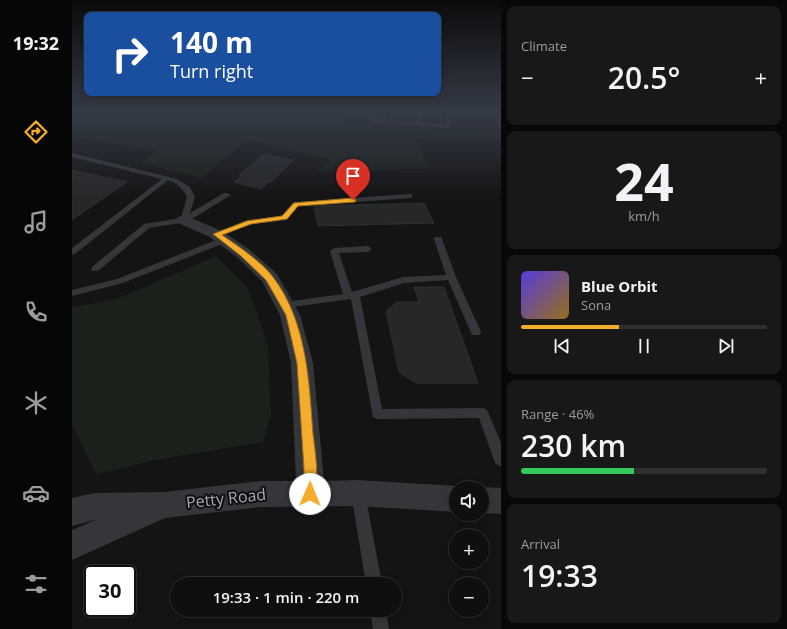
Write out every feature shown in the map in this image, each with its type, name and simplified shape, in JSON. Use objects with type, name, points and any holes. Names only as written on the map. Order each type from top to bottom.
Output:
[{"type":"street","points":[[184,220],[220,237],[244,254],[270,278],[290,315],[302,363],[310,468],[310,494]]},
{"type":"street","name":"Petty Road","points":[[72,512],[95,506],[164,505],[260,494],[358,492],[449,498]]},
{"type":"street","points":[[489,500],[501,501]]},
{"type":"street","name":"Petty Road","points":[[72,544],[164,505]]},
{"type":"lane","points":[[72,155],[175,180],[187,189],[191,197],[184,220]]},
{"type":"lane","points":[[72,252],[167,178]]},
{"type":"lane","points":[[95,269],[147,226],[184,220],[227,195]]},
{"type":"lane","points":[[72,292],[120,281],[220,237],[250,222],[284,218],[296,204],[409,196]]},
{"type":"lane","points":[[438,239],[451,277],[476,332]]},
{"type":"lane","points":[[368,249],[334,251],[351,296],[377,414],[483,413],[501,460]]},
{"type":"lane","points":[[285,305],[351,296],[403,280],[451,277]]},
{"type":"lane","points":[[358,492],[373,577]]},
{"type":"lane","points":[[379,617],[381,629]]},
{"type":"shaded area","points":[[96,140],[247,140],[202,178],[141,163],[156,151]]},
{"type":"shaded area","points":[[248,140],[417,140],[430,169],[315,171],[331,160]]},
{"type":"shaded area","points":[[216,256],[248,288],[268,345],[271,414],[263,442],[160,459],[96,474],[72,425],[72,307],[117,299]]},
{"type":"building","points":[[264,154],[294,160],[271,182],[268,182],[261,189],[234,182],[242,176],[239,175]]},
{"type":"building","points":[[72,170],[127,182],[72,220]]},
{"type":"building","points":[[424,203],[434,223],[318,226],[314,206]]},
{"type":"building","points":[[414,287],[444,287],[478,383],[416,383],[399,372],[386,311],[397,302],[419,302]]},
{"type":"route","points":[[310,494],[310,468],[302,363],[290,315],[270,278],[244,254],[216,234],[250,222],[284,218],[296,204],[353,200]]}]
